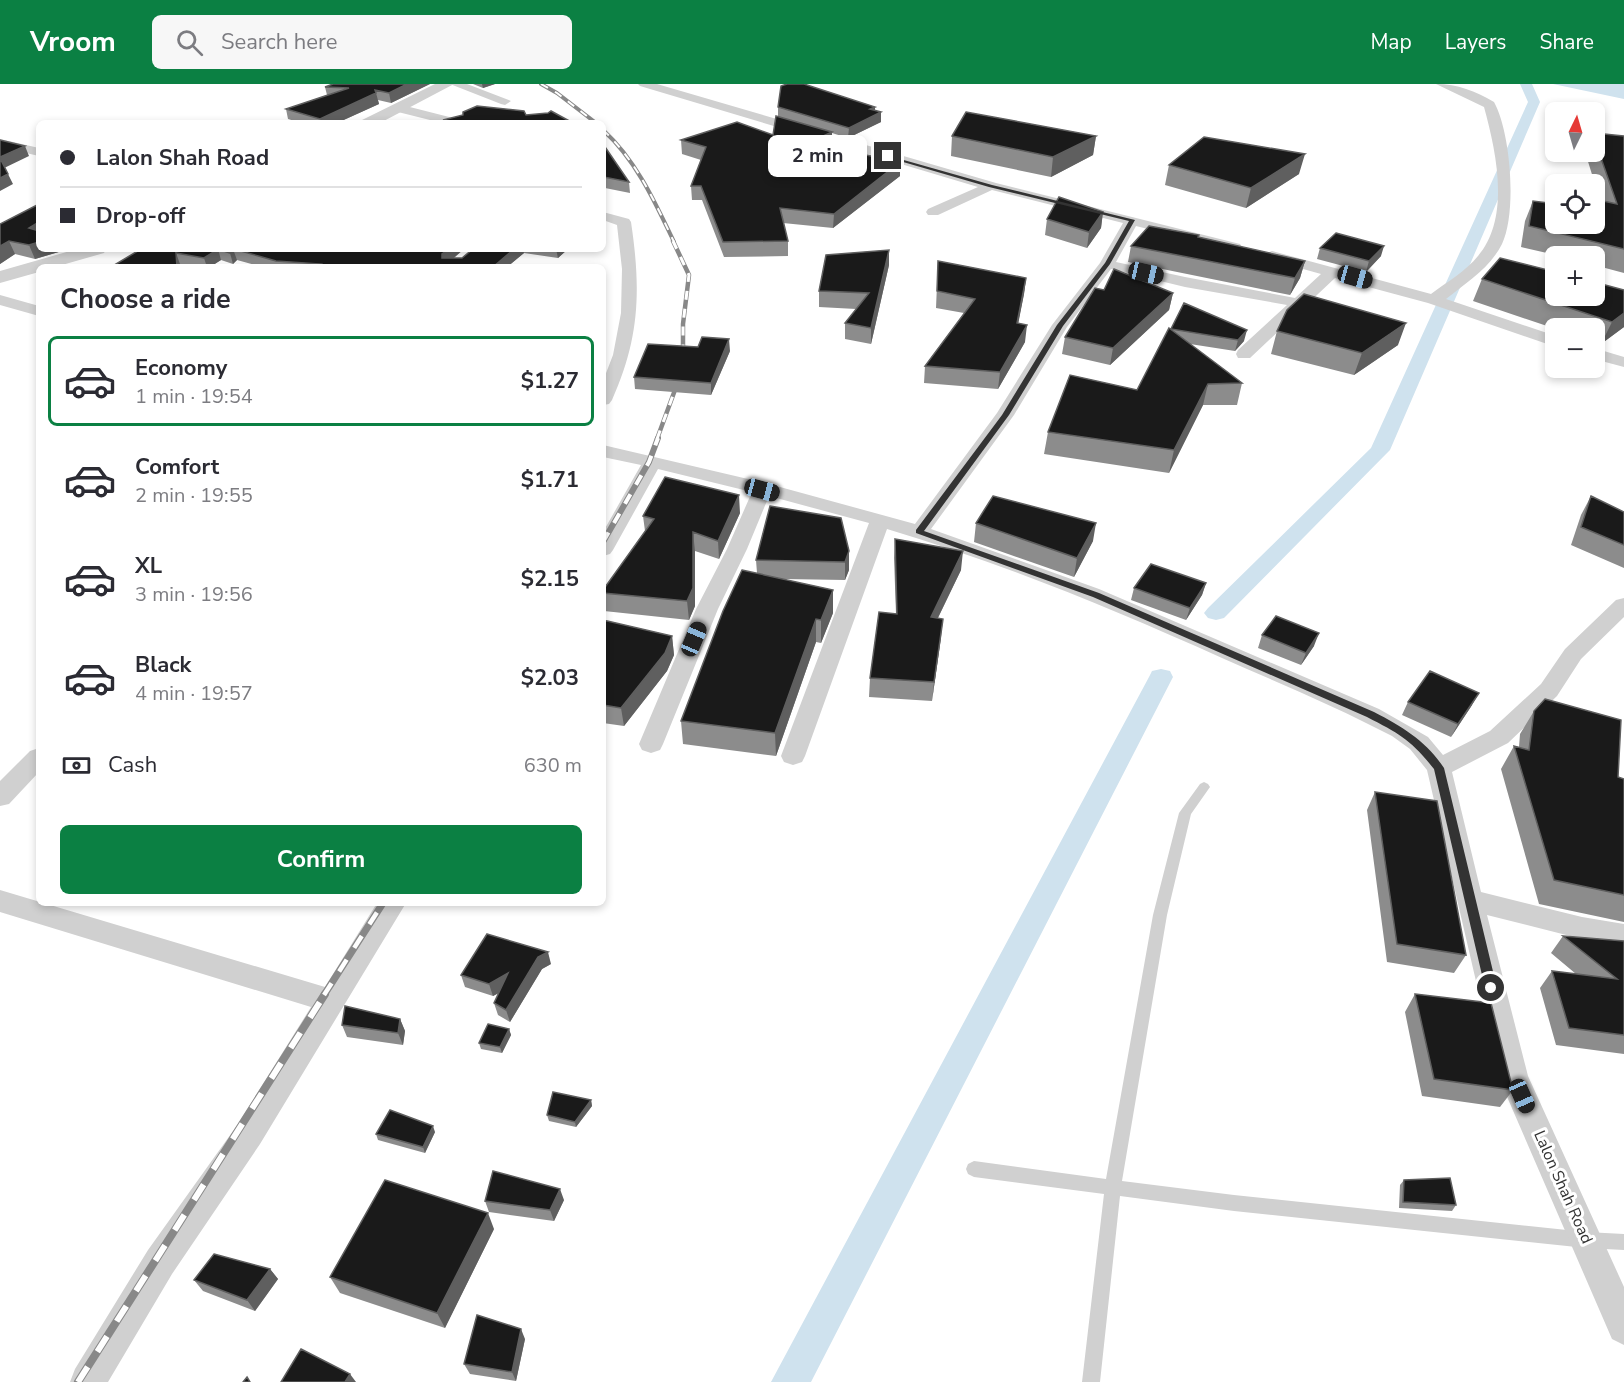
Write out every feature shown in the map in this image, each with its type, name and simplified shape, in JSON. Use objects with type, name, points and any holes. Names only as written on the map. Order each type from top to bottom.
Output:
[{"type":"street","points":[[374,120],[447,84]]},
{"type":"street","points":[[456,84],[505,101]]},
{"type":"street","points":[[645,84],[991,186],[1333,271],[1434,300],[1545,338]]},
{"type":"street","points":[[1434,300],[1485,258],[1500,230],[1504,205],[1497,130],[1490,105],[1473,95],[1442,84]]},
{"type":"street","points":[[398,108],[445,120]]},
{"type":"street","points":[[0,143],[36,151]]},
{"type":"street","points":[[933,212],[991,186]]},
{"type":"street","points":[[606,217],[624,222],[632,305],[626,342],[606,392]]},
{"type":"street","points":[[919,532],[1005,415],[1060,325],[1107,264],[1132,220]]},
{"type":"street","points":[[45,264],[87,252]]},
{"type":"street","points":[[1107,264],[1185,282],[1299,303]]},
{"type":"street","points":[[0,277],[36,267]]},
{"type":"street","points":[[1244,354],[1333,271]]},
{"type":"street","points":[[0,300],[36,310]]},
{"type":"street","points":[[1605,356],[1624,362]]},
{"type":"street","name":"Lalon Shah Road","points":[[606,452],[919,532],[1096,595],[1371,715],[1419,743],[1439,768],[1469,900],[1514,1076],[1624,1327]]},
{"type":"street","points":[[606,545],[652,463]]},
{"type":"street","points":[[651,744],[707,609],[762,490]]},
{"type":"street","points":[[794,756],[880,521]]},
{"type":"street","points":[[1439,768],[1499,737],[1549,690],[1573,654],[1624,605]]},
{"type":"street","points":[[0,797],[36,761]]},
{"type":"street","points":[[1469,900],[1582,928],[1624,935]]},
{"type":"street","points":[[0,901],[331,1001]]},
{"type":"street","points":[[88,1382],[160,1262],[249,1134],[390,906]]},
{"type":"lane","points":[[1091,1382],[1113,1187],[1160,915],[1185,813],[1204,787]]},
{"type":"lane","points":[[974,1169],[1234,1203],[1624,1242]]},
{"type":"water","points":[[1553,84],[1624,84],[1624,99]]},
{"type":"building","points":[[333,84],[407,84],[389,93],[375,90],[376,93],[320,119],[286,109],[349,88],[325,87]]},
{"type":"building","points":[[804,84],[875,107],[870,109],[881,112],[849,128],[778,107],[781,86]]},
{"type":"building","points":[[477,106],[524,111],[526,115],[551,111],[568,120],[443,120],[463,115],[463,112]]},
{"type":"building","points":[[966,112],[1096,136],[1053,157],[952,136]]},
{"type":"building","points":[[776,116],[832,132],[808,143],[900,162],[834,214],[780,208],[788,241],[723,242],[701,186],[691,186],[706,147],[681,140],[737,122],[773,135]]},
{"type":"building","points":[[1605,134],[1624,136],[1624,249],[1562,234],[1605,234],[1605,201],[1617,204],[1602,162],[1605,162]]},
{"type":"building","points":[[1204,137],[1305,154],[1251,188],[1169,165]]},
{"type":"building","points":[[0,140],[25,146],[0,157]]},
{"type":"building","points":[[606,148],[629,182],[606,177]]},
{"type":"building","points":[[0,158],[8,174],[0,178]]},
{"type":"building","points":[[1059,197],[1103,212],[1089,232],[1047,219]]},
{"type":"building","points":[[1533,201],[1545,203],[1545,230],[1529,226]]},
{"type":"building","points":[[36,206],[36,224],[29,228],[36,230],[36,243],[29,245],[9,241],[0,246],[0,224]]},
{"type":"building","points":[[1149,226],[1199,235],[1198,237],[1305,261],[1295,278],[1131,246]]},
{"type":"building","points":[[1336,233],[1384,246],[1369,261],[1320,248]]},
{"type":"building","points":[[889,250],[871,328],[845,323],[869,293],[819,291],[826,255]]},
{"type":"building","points":[[136,252],[213,252],[204,258],[176,253],[177,264],[116,264]]},
{"type":"building","points":[[244,252],[445,252],[442,258],[462,258],[469,252],[510,252],[496,264],[321,264],[276,261]]},
{"type":"building","points":[[1500,258],[1545,269],[1545,300],[1482,279]]},
{"type":"building","points":[[938,261],[1026,278],[1017,323],[1027,325],[1000,372],[925,366],[975,299],[937,291]]},
{"type":"building","points":[[1114,269],[1173,293],[1113,348],[1065,337],[1095,288],[1104,290]]},
{"type":"building","points":[[1605,285],[1624,290],[1624,313],[1612,322],[1564,306],[1605,306]]},
{"type":"building","points":[[1304,294],[1406,323],[1362,353],[1277,331],[1287,310]]},
{"type":"building","points":[[1184,303],[1247,330],[1238,340],[1171,329]]},
{"type":"building","points":[[1169,328],[1242,383],[1208,384],[1174,450],[1048,432],[1070,375],[1137,390]]},
{"type":"building","points":[[702,337],[729,339],[711,383],[634,377],[648,344],[698,347]]},
{"type":"building","points":[[665,477],[739,495],[718,541],[693,532],[693,588],[687,601],[606,593],[606,586],[654,519],[643,516]]},
{"type":"building","points":[[993,496],[1096,523],[1077,558],[976,523]]},
{"type":"building","points":[[1591,496],[1624,512],[1624,545],[1581,527]]},
{"type":"building","points":[[770,506],[841,518],[849,551],[845,562],[756,560]]},
{"type":"building","points":[[895,539],[963,551],[931,617],[943,619],[934,682],[870,678],[879,612],[897,614]]},
{"type":"building","points":[[1151,564],[1206,583],[1190,608],[1134,588]]},
{"type":"building","points":[[742,570],[833,590],[821,620],[816,619],[775,733],[681,721],[723,611]]},
{"type":"building","points":[[1276,616],[1319,633],[1306,653],[1262,635]]},
{"type":"building","points":[[606,621],[672,636],[665,653],[621,708],[606,706]]},
{"type":"building","points":[[1430,671],[1479,693],[1458,724],[1408,702]]},
{"type":"building","points":[[1545,699],[1621,720],[1618,777],[1624,779],[1624,895],[1554,880],[1514,746],[1529,750],[1534,711]]},
{"type":"building","points":[[1375,792],[1437,801],[1466,955],[1397,944]]},
{"type":"building","points":[[487,934],[548,952],[538,957],[506,1010],[494,1003],[508,973],[489,984],[461,975]]},
{"type":"building","points":[[1563,936],[1624,941],[1624,1035],[1569,1028],[1552,971],[1617,979]]},
{"type":"building","points":[[1415,994],[1491,1003],[1513,1090],[1434,1079]]},
{"type":"building","points":[[345,1006],[400,1019],[398,1033],[342,1025]]},
{"type":"building","points":[[488,1024],[509,1029],[500,1047],[479,1043]]},
{"type":"building","points":[[553,1092],[591,1100],[575,1122],[547,1115]]},
{"type":"building","points":[[390,1110],[433,1126],[423,1147],[376,1134]]},
{"type":"building","points":[[493,1171],[560,1189],[550,1210],[485,1201]]},
{"type":"building","points":[[1450,1178],[1456,1205],[1403,1202],[1404,1180]]},
{"type":"building","points":[[385,1180],[488,1213],[437,1313],[330,1277]]},
{"type":"building","points":[[214,1254],[270,1269],[247,1300],[194,1280]]},
{"type":"building","points":[[477,1315],[521,1329],[512,1372],[464,1364]]},
{"type":"building","points":[[301,1349],[350,1374],[345,1382],[281,1382]]},
{"type":"waterway","points":[[1216,613],[1380,450],[1534,102],[1526,84]]},
{"type":"waterway","points":[[790,1382],[1161,677]]},
{"type":"railway","points":[[541,84],[557,93],[592,120]]},
{"type":"railway","points":[[606,133],[635,168],[674,242]]},
{"type":"railway","points":[[657,439],[683,368],[683,324],[689,275],[673,241]]},
{"type":"railway","points":[[606,537],[649,462],[658,438]]},
{"type":"railway","points":[[324,995],[381,906]]},
{"type":"railway","points":[[78,1382],[325,994]]},
{"type":"route","points":[[888,156],[991,186],[1132,220],[1107,264],[1060,325],[1005,415],[919,532],[1096,595],[1371,715],[1419,743],[1439,768],[1491,988]]}]
